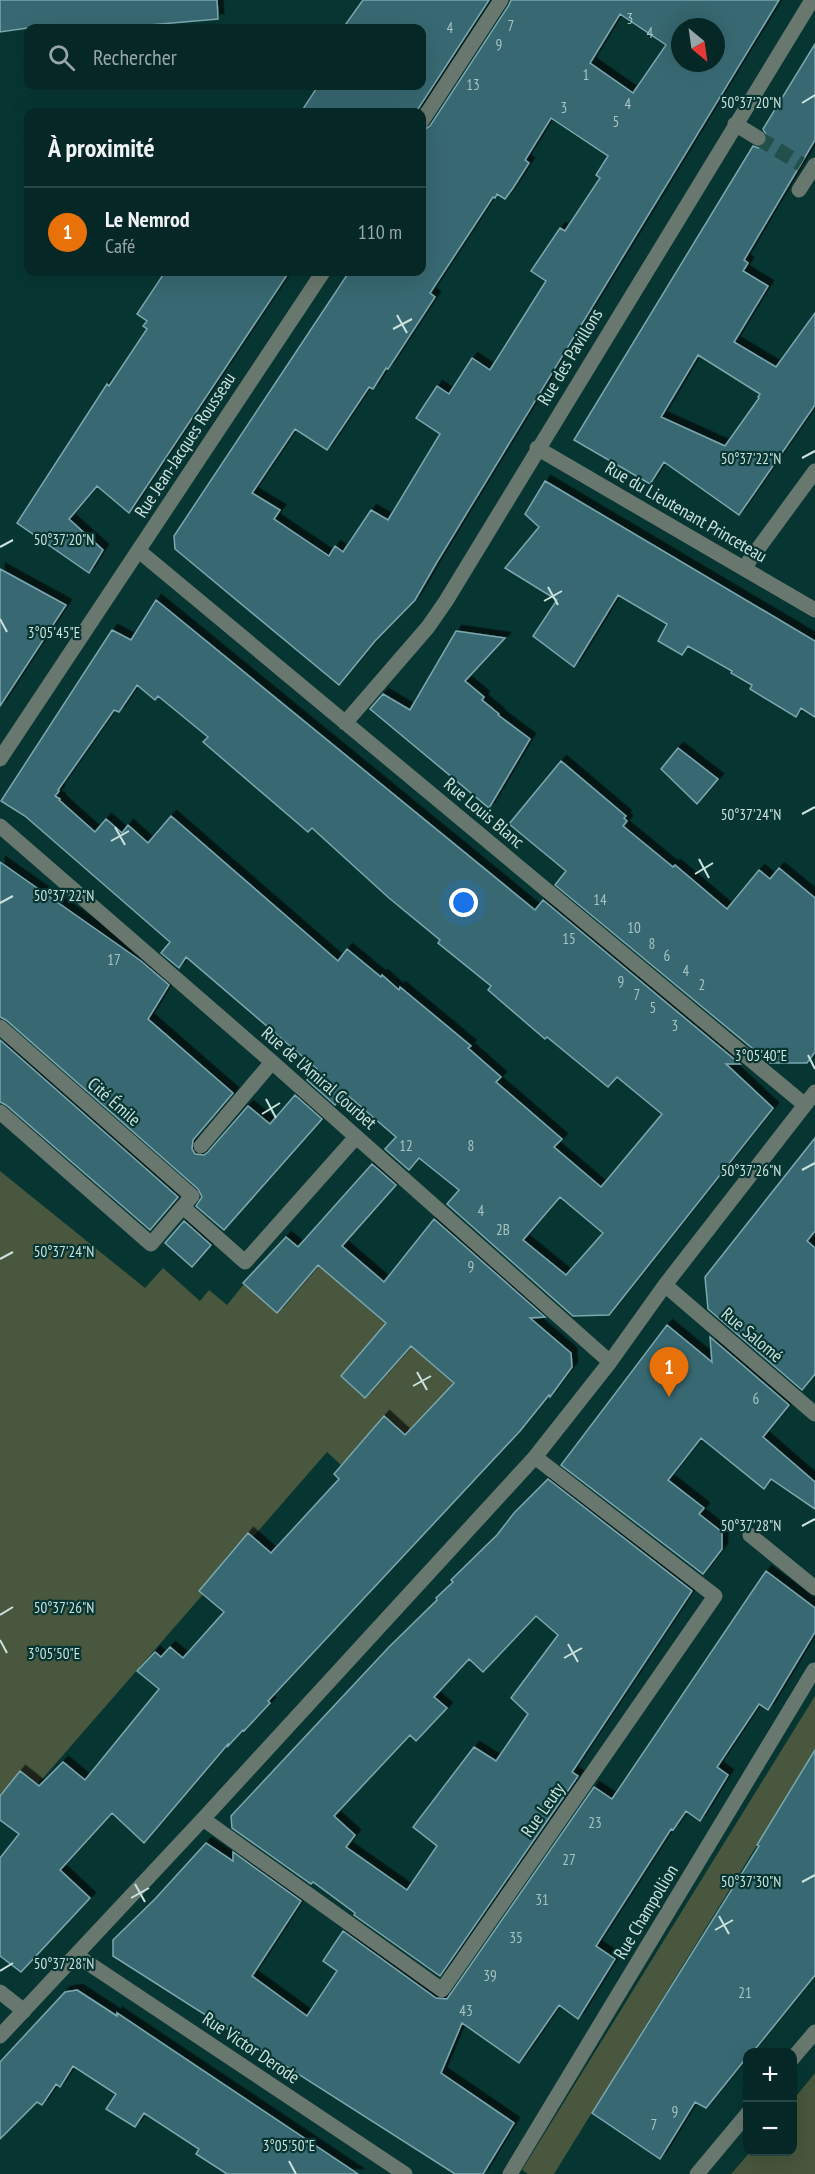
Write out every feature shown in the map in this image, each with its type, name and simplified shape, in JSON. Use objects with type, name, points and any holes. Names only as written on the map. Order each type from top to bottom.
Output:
[{"type":"street","points":[[426,115],[501,0]]},
{"type":"street","name":"Rue des Pavillons","points":[[345,723],[428,627],[446,601],[537,448],[812,0]]},
{"type":"street","points":[[735,124],[758,138]]},
{"type":"street","points":[[799,190],[809,167]]},
{"type":"street","name":"Rue Jean-Jacques Rousseau","points":[[0,759],[319,276]]},
{"type":"street","name":"Rue du Lieutenant Princeteau","points":[[537,448],[815,610]]},
{"type":"street","points":[[744,568],[815,471]]},
{"type":"street","name":"Rue Louis Blanc","points":[[139,551],[805,1105]]},
{"type":"street","name":"Rue de l'Amiral Courbet","points":[[0,826],[272,1062],[610,1362]]},
{"type":"street","name":"Cité Émile","points":[[0,1027],[192,1196],[183,1207]]},
{"type":"street","points":[[201,1146],[272,1062]]},
{"type":"street","points":[[0,2036],[203,1819],[535,1457],[815,1092]]},
{"type":"street","points":[[0,1112],[151,1244],[183,1207],[245,1262],[356,1137]]},
{"type":"street","name":"Rue Salomé","points":[[665,1285],[815,1414]]},
{"type":"street","name":"Rue Leuty","points":[[203,1819],[442,1990],[715,1596],[535,1457]]},
{"type":"street","points":[[750,1535],[815,1588]]},
{"type":"street","name":"Rue Champollion","points":[[510,2174],[814,1670]]},
{"type":"street","name":"Rue Victor Derode","points":[[76,1955],[405,2174]]},
{"type":"street","points":[[0,1992],[24,2011]]},
{"type":"street","points":[[797,2053],[815,2032]]},
{"type":"street","points":[[697,2174],[743,2118]]},
{"type":"green space","points":[[0,1171],[145,1288],[163,1268],[200,1301],[209,1290],[227,1305],[244,1284],[277,1312],[318,1265],[386,1323],[341,1376],[361,1395],[388,1372],[409,1344],[479,1406],[438,1400],[422,1417],[434,1428],[417,1446],[395,1426],[368,1435],[341,1465],[327,1452],[37,1785],[20,1771],[0,1796]]},
{"type":"green space","points":[[815,1696],[815,1751],[554,2174],[528,2174],[522,2170]]},
{"type":"green space","points":[[815,2073],[815,2174],[731,2174],[747,2156],[797,2156],[797,2095]]},
{"type":"building","points":[[0,0],[217,0],[218,19],[160,24],[24,24],[24,29],[0,32]]},
{"type":"building","points":[[363,0],[489,0],[419,108],[304,108],[315,90],[426,90],[426,24],[346,24]]},
{"type":"building","points":[[511,0],[779,0],[415,600],[375,641],[339,685],[175,549],[174,536],[346,276],[426,276],[426,128],[430,126]],"holes":[[[620,14],[666,45],[633,93],[590,63]],[[551,118],[608,156],[596,175],[600,178],[565,231],[560,228],[531,271],[546,281],[490,370],[472,358],[449,394],[437,386],[416,418],[440,434],[388,520],[371,510],[343,552],[335,546],[329,556],[274,519],[280,510],[252,493],[295,429],[327,450],[369,387],[373,389],[386,368],[388,369],[435,297],[430,293],[493,197],[495,198],[497,194],[505,199],[513,188],[529,163],[525,160]]]},
{"type":"building","points":[[815,44],[815,140],[744,260],[748,263],[743,271],[768,286],[734,342],[776,367],[815,313],[815,405],[739,515],[664,462],[650,484],[574,440],[753,146],[758,148],[766,144],[768,138],[763,129]],"holes":[[[698,355],[760,394],[725,446],[661,417]]]},
{"type":"building","points":[[162,276],[286,276],[129,513],[97,486],[69,519],[103,550],[89,573],[17,523],[107,384],[109,386],[147,329],[143,326],[147,321],[137,314]]},
{"type":"building","points":[[545,481],[815,641],[815,717],[801,708],[796,717],[750,689],[752,685],[731,673],[732,671],[688,646],[682,655],[658,641],[667,624],[618,595],[574,667],[533,636],[557,600],[505,568],[539,527],[525,514]]},
{"type":"building","points":[[0,569],[66,605],[0,706]]},
{"type":"building","points":[[156,600],[535,910],[543,900],[740,1064],[726,1064],[773,1108],[609,1315],[573,1316],[447,1204],[459,1190],[419,1158],[409,1170],[385,1149],[396,1137],[345,1093],[335,1105],[307,1080],[317,1069],[186,957],[179,968],[161,953],[170,942],[25,816],[1,801],[112,630],[131,640]],"holes":[[[137,685],[155,700],[158,696],[208,737],[203,742],[308,832],[312,828],[389,898],[440,940],[438,943],[491,986],[488,990],[545,1039],[547,1037],[608,1087],[617,1077],[662,1114],[601,1187],[554,1147],[562,1139],[496,1082],[501,1077],[468,1048],[471,1046],[400,987],[399,990],[347,949],[338,961],[171,816],[148,843],[128,825],[122,833],[106,819],[95,832],[55,796],[114,710],[119,712]],[[560,1197],[603,1233],[566,1275],[523,1240]]]},
{"type":"building","points":[[456,631],[505,638],[465,681],[484,697],[482,700],[498,715],[530,739],[489,808],[370,709],[383,694],[410,710]]},
{"type":"building","points":[[678,748],[718,779],[697,804],[661,769]]},
{"type":"building","points":[[561,761],[626,816],[624,818],[627,821],[623,826],[673,867],[675,865],[727,909],[759,870],[770,879],[779,868],[815,898],[815,1052],[807,1063],[770,1063],[555,885],[566,871],[509,824]]},
{"type":"building","points":[[0,862],[141,961],[169,985],[148,1019],[233,1093],[193,1140],[192,1149],[195,1154],[204,1155],[208,1152],[248,1106],[270,1124],[295,1095],[322,1119],[224,1230],[196,1206],[202,1197],[198,1189],[0,1017]]},
{"type":"building","points":[[0,1040],[178,1197],[150,1230],[0,1102]]},
{"type":"building","points":[[815,1138],[815,1231],[807,1241],[815,1248],[815,1374],[802,1390],[708,1309],[705,1277]]},
{"type":"building","points":[[372,1164],[396,1185],[342,1246],[384,1282],[434,1219],[545,1317],[530,1318],[571,1353],[572,1367],[550,1397],[549,1395],[520,1431],[268,1701],[270,1703],[244,1731],[228,1746],[228,1744],[144,1843],[112,1813],[60,1870],[90,1898],[21,1972],[0,1956],[0,1858],[19,1834],[0,1820],[0,1796],[20,1771],[39,1786],[63,1762],[85,1780],[159,1689],[137,1671],[155,1652],[161,1657],[170,1647],[183,1658],[224,1612],[199,1591],[248,1533],[271,1553],[339,1479],[334,1474],[384,1416],[405,1435],[454,1383],[411,1346],[365,1398],[341,1376],[386,1323],[318,1265],[277,1313],[243,1283],[286,1237],[298,1247]]},
{"type":"building","points":[[184,1221],[211,1245],[192,1267],[165,1243]]},
{"type":"building","points":[[667,1325],[712,1362],[710,1337],[789,1405],[763,1437],[815,1482],[815,1509],[771,1479],[764,1489],[701,1438],[668,1480],[704,1508],[699,1514],[722,1532],[722,1549],[703,1574],[561,1465]]},
{"type":"building","points":[[548,1479],[692,1591],[572,1772],[578,1776],[440,1976],[354,1915],[355,1913],[313,1882],[311,1884],[232,1828],[231,1816],[389,1647],[437,1600],[436,1598],[453,1582],[451,1580],[497,1535],[514,1513]],"holes":[[[536,1616],[558,1635],[511,1698],[528,1714],[496,1761],[474,1747],[413,1827],[437,1846],[407,1890],[346,1847],[355,1835],[334,1816],[410,1735],[416,1741],[447,1708],[434,1697],[469,1659],[483,1672]]]},
{"type":"building","points":[[766,1571],[815,1608],[815,1632],[768,1710],[759,1704],[717,1767],[728,1775],[700,1821],[686,1811],[673,1830],[671,1829],[596,1946],[615,1959],[578,2019],[559,2005],[519,2063],[462,2023],[441,2073],[514,2123],[483,2174],[455,2174],[113,1956],[113,1940],[155,1899],[206,1843],[233,1861],[233,1852],[301,1901],[252,1976],[307,2016],[337,1971],[323,1961],[343,1931],[436,1998],[447,1999],[594,1787],[612,1799]]},
{"type":"building","points":[[815,1750],[815,1975],[756,2048],[743,2048],[743,2062],[706,2108],[695,2102],[660,2159],[592,2113],[759,1846],[757,1845]]},
{"type":"building","points":[[77,1990],[117,2016],[117,2013],[358,2174],[227,2174],[196,2154],[199,2149],[144,2113],[135,2127],[106,2109],[116,2094],[73,2066],[60,2087],[56,2084],[42,2105],[37,2102],[0,2139],[0,2062],[65,1992]]},
{"type":"tunnel","points":[[758,138],[801,164]]},
{"type":"place","name":"Le Nemrod","points":[[669,1397]]}]
